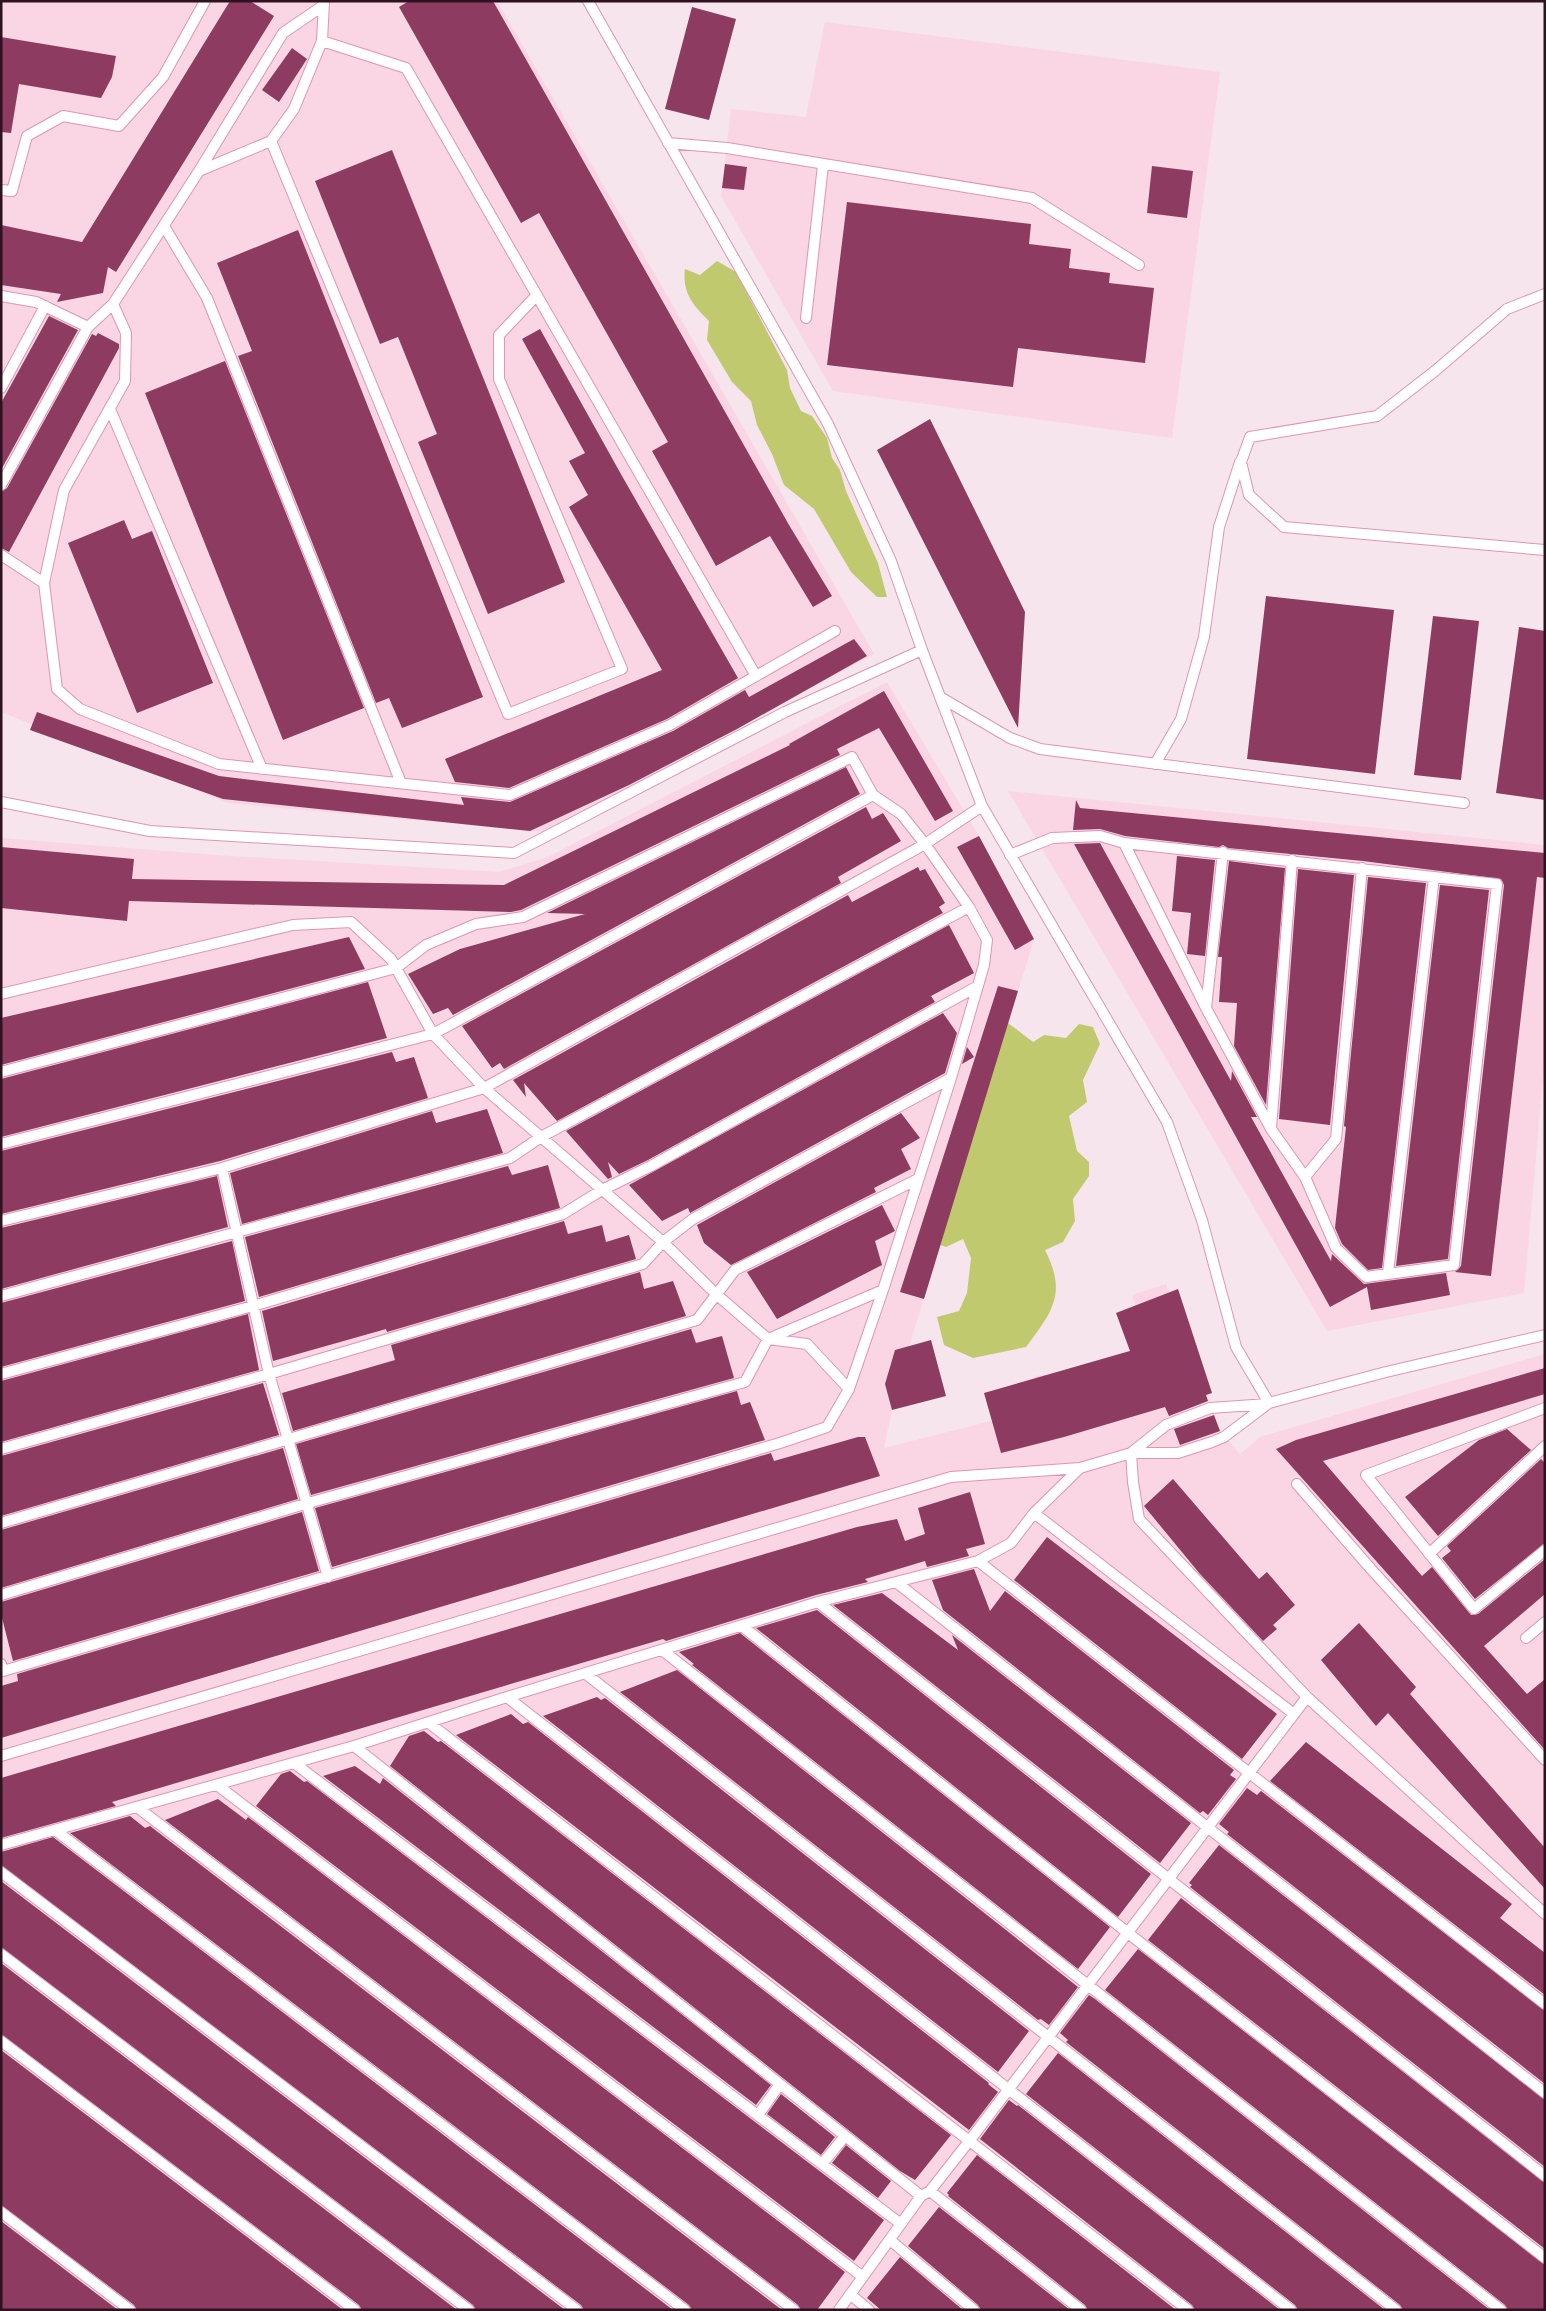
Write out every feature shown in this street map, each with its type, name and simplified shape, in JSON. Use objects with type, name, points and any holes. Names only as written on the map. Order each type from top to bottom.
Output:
[{"type":"lane","points":[[1,190],[12,191],[27,136],[63,116],[119,126],[163,77],[205,1]]},
{"type":"lane","points":[[588,1],[828,424],[891,561],[922,650],[982,806],[1167,1122],[1202,1220],[1236,1347],[1269,1404]]},
{"type":"lane","points":[[199,171],[271,141],[294,109],[322,42],[324,3]]},
{"type":"lane","points":[[1,485],[88,327],[113,304],[199,171],[283,33],[324,3]]},
{"type":"lane","points":[[322,42],[406,68],[756,676]]},
{"type":"lane","points":[[271,141],[508,714],[622,669],[499,379],[499,335],[537,295]]},
{"type":"lane","points":[[668,143],[727,148],[1032,198],[1139,265]]},
{"type":"lane","points":[[806,318],[823,165]]},
{"type":"lane","points":[[164,226],[207,298],[401,783]]},
{"type":"lane","points":[[1155,764],[1181,719],[1204,637],[1219,527],[1250,437],[1376,416],[1435,371],[1507,309],[1545,294]]},
{"type":"lane","points":[[1,296],[36,302],[88,327]]},
{"type":"lane","points":[[113,304],[126,333],[125,381],[64,490],[44,583],[57,689],[80,709],[219,764],[510,795],[670,725],[835,631]]},
{"type":"lane","points":[[1,388],[45,306]]},
{"type":"lane","points":[[110,409],[262,769]]},
{"type":"lane","points":[[1241,462],[1249,495],[1284,527],[1545,550]]},
{"type":"lane","points":[[1,555],[44,583]]},
{"type":"lane","points":[[1,802],[150,831],[514,853],[785,712],[922,650]]},
{"type":"lane","points":[[940,697],[1010,738],[1040,749],[1464,803]]},
{"type":"lane","points":[[1,1072],[396,968],[426,945],[476,924],[523,917],[852,757],[873,795],[901,814],[925,844],[969,907],[988,940],[984,965],[951,1078],[883,1290],[850,1389],[827,1428],[328,1577],[3,1671],[1,1664]]},
{"type":"lane","points":[[1,1144],[433,1034],[873,795]]},
{"type":"lane","points":[[1,1221],[222,1168],[484,1088],[925,844],[982,806]]},
{"type":"lane","points":[[1010,855],[1052,838],[1100,836],[1124,843],[1223,852],[1497,884],[1454,1265],[1366,1277],[1336,1248],[1305,1177],[1271,1129],[1206,1008],[1124,843]]},
{"type":"lane","points":[[1206,1008],[1223,852]]},
{"type":"lane","points":[[1271,1129],[1292,860]]},
{"type":"lane","points":[[1305,1177],[1336,1139],[1362,868]]},
{"type":"lane","points":[[1388,1273],[1434,877]]},
{"type":"lane","points":[[1,1296],[510,1158],[541,1137],[969,907]]},
{"type":"lane","points":[[1,994],[293,926],[351,922],[391,960],[433,1034],[484,1088],[662,1242],[716,1294],[768,1338],[807,1344],[850,1389]]},
{"type":"lane","points":[[1,1374],[253,1306],[563,1214],[602,1190],[651,1166],[978,986]]},
{"type":"lane","points":[[1,1449],[269,1374],[642,1264],[662,1242],[693,1219],[951,1078]]},
{"type":"lane","points":[[222,1168],[235,1232],[269,1374],[328,1577]]},
{"type":"lane","points":[[1,1524],[697,1320],[735,1270],[918,1179]]},
{"type":"lane","points":[[1,1595],[308,1504],[745,1382],[768,1338],[883,1290]]},
{"type":"lane","points":[[1131,1453],[1166,1424],[1210,1408],[1269,1404],[1386,1372],[1545,1335]]},
{"type":"lane","points":[[1,1756],[951,1477],[1080,1468],[1131,1453],[1178,1453],[1224,1437],[1269,1404]]},
{"type":"lane","points":[[1545,1408],[1366,1476],[1474,1609],[1545,1550]]},
{"type":"lane","points":[[1429,1554],[1545,1446]]},
{"type":"lane","points":[[1131,1453],[1133,1482],[1139,1519],[1307,1696],[1545,1914]]},
{"type":"lane","points":[[1,1845],[354,1746],[506,1697],[818,1602],[978,1562],[1011,1543],[1034,1513],[1080,1468]]},
{"type":"lane","points":[[1297,1484],[1371,1569],[1545,1760]]},
{"type":"lane","points":[[1034,1513],[1294,1714]]},
{"type":"lane","points":[[978,1562],[1545,2004]]},
{"type":"lane","points":[[896,1582],[1545,2093]]},
{"type":"lane","points":[[818,1602],[1545,2176]]},
{"type":"lane","points":[[1526,1638],[1545,1622]]},
{"type":"lane","points":[[742,1626],[1128,1933],[1545,2258]]},
{"type":"lane","points":[[662,1650],[1501,2310]]},
{"type":"lane","points":[[586,1674],[1396,2310]]},
{"type":"lane","points":[[839,2310],[901,2224],[970,2140],[1307,1696]]},
{"type":"lane","points":[[506,1697],[1292,2310]]},
{"type":"lane","points":[[429,1723],[1188,2310]]},
{"type":"lane","points":[[354,1746],[845,2136],[1081,2310]]},
{"type":"lane","points":[[294,1763],[901,2224]]},
{"type":"lane","points":[[217,1785],[863,2277]]},
{"type":"lane","points":[[137,1807],[794,2310]]},
{"type":"lane","points":[[55,1830],[685,2310]]},
{"type":"lane","points":[[1,1872],[577,2310]]},
{"type":"lane","points":[[1,1954],[470,2310]]},
{"type":"lane","points":[[1,2041],[356,2310]]},
{"type":"lane","points":[[758,2116],[780,2084]]},
{"type":"lane","points":[[822,2164],[845,2136]]},
{"type":"lane","points":[[1,2212],[130,2310]]},
{"type":"lane","points":[[890,2240],[974,2310]]},
{"type":"lane","points":[[850,2294],[869,2310]]},
{"type":"shaded area","points":[[1,1],[497,1],[874,654],[545,832],[228,803],[1,712]]},
{"type":"shaded area","points":[[825,22],[1220,72],[1172,438],[833,391],[721,196],[731,109],[806,117]]},
{"type":"shaded area","points":[[887,682],[979,836],[1034,939],[897,1386],[884,1448],[1039,1409],[1034,1376],[1048,1375],[1149,1344],[1132,1295],[1166,1284],[1220,1431],[1240,1454],[1260,1437],[1545,1354],[1545,2310],[1,2310],[1,838],[216,855],[499,872],[548,857]]},
{"type":"shaded area","points":[[1008,791],[1545,845],[1545,1055],[1524,1293],[1327,1331]]},
{"type":"green space","points":[[717,261],[736,272],[787,370],[790,388],[801,411],[812,416],[827,438],[832,458],[840,470],[846,491],[878,563],[887,597],[877,597],[851,572],[814,509],[784,485],[772,454],[757,425],[751,401],[732,382],[707,340],[709,321],[698,310],[687,292],[685,269],[700,275]]},
{"type":"green space","points":[[1004,1020],[1033,1042],[1044,1035],[1066,1038],[1079,1024],[1093,1027],[1100,1044],[1083,1080],[1087,1102],[1069,1116],[1077,1151],[1089,1162],[1089,1176],[1073,1199],[1075,1221],[1063,1242],[1045,1250],[1052,1265],[1056,1290],[1050,1312],[1043,1323],[1026,1347],[973,1358],[944,1345],[937,1317],[959,1311],[967,1293],[971,1258],[963,1239],[946,1247],[928,1241]]},
{"type":"building","points":[[230,1],[250,1],[274,16],[116,272],[108,267],[103,293],[57,302],[61,294],[1,285],[1,225],[82,242]]},
{"type":"building","points":[[409,1],[493,1],[789,525],[832,596],[813,607],[770,536],[716,566],[652,451],[668,442],[539,213],[521,223],[399,7]]},
{"type":"building","points":[[692,7],[736,19],[709,120],[665,109]]},
{"type":"building","points":[[1,37],[116,56],[112,77],[101,98],[19,84],[11,133],[1,132]]},
{"type":"building","points":[[292,48],[307,59],[279,102],[262,90]]},
{"type":"building","points":[[392,150],[565,582],[488,614],[418,442],[437,434],[398,337],[380,344],[315,181]]},
{"type":"building","points":[[725,164],[747,167],[744,190],[722,188]]},
{"type":"building","points":[[1152,166],[1193,171],[1187,218],[1147,213]]},
{"type":"building","points":[[847,202],[1031,224],[1029,244],[1071,249],[1069,268],[1110,273],[1109,283],[1154,288],[1145,363],[1018,348],[1013,387],[827,365]]},
{"type":"building","points":[[298,230],[483,697],[402,728],[389,698],[376,703],[238,356],[252,351],[217,263]]},
{"type":"building","points":[[49,316],[78,330],[1,470],[1,403]]},
{"type":"building","points":[[540,329],[738,678],[667,719],[509,788],[455,782],[445,759],[662,670],[569,507],[588,495],[569,461],[585,453],[522,339]]},
{"type":"building","points":[[98,333],[119,344],[119,348],[9,552],[1,548],[1,492],[7,488],[92,334],[96,336]]},
{"type":"building","points":[[225,361],[364,708],[283,740],[145,393]]},
{"type":"building","points":[[930,419],[1025,612],[1018,728],[877,450]]},
{"type":"building","points":[[124,520],[132,539],[152,531],[213,683],[137,713],[68,543]]},
{"type":"building","points":[[1266,596],[1394,610],[1375,774],[1247,759]]},
{"type":"building","points":[[1433,616],[1479,621],[1461,780],[1414,775]]},
{"type":"building","points":[[1519,627],[1545,631],[1545,800],[1496,793]]},
{"type":"building","points":[[854,639],[867,656],[737,729],[629,785],[530,831],[223,799],[30,730],[37,712],[219,776],[464,805],[461,797],[510,802],[673,731],[745,690],[749,697]]},
{"type":"building","points":[[884,691],[953,811],[935,821],[879,728],[837,749],[840,755],[521,910],[511,912],[129,901],[127,921],[1,908],[1,847],[134,859],[132,879],[504,885],[790,745]]},
{"type":"building","points":[[846,767],[860,794],[453,1015],[448,1008],[433,1014],[408,974],[460,949],[585,914],[547,913]]},
{"type":"building","points":[[1076,800],[1080,808],[1545,853],[1545,878],[1537,877],[1491,1276],[1455,1272],[1461,1266],[1504,885],[1501,879],[1363,861],[1125,836],[1100,829],[1073,830]]},
{"type":"building","points":[[866,807],[872,819],[883,813],[901,841],[838,877],[841,883],[504,1069],[500,1063],[492,1068],[462,1026]]},
{"type":"building","points":[[979,836],[1034,939],[1015,950],[957,847]]},
{"type":"building","points":[[1100,843],[1231,1081],[1232,1071],[1257,1117],[1251,1117],[1331,1261],[1332,1254],[1364,1284],[1446,1273],[1450,1295],[1371,1310],[1367,1287],[1330,1307],[1074,844]]},
{"type":"building","points":[[1177,856],[1215,860],[1205,956],[1187,954],[1191,913],[1172,911]]},
{"type":"building","points":[[1229,861],[1285,868],[1266,1105],[1234,1046],[1237,1003],[1219,1002],[1222,957],[1218,957]]},
{"type":"building","points":[[918,867],[920,871],[925,869],[945,903],[939,907],[943,913],[557,1121],[524,1083],[526,1097],[513,1080],[848,895],[852,902]]},
{"type":"building","points":[[1298,869],[1354,875],[1330,1125],[1279,1119]]},
{"type":"building","points":[[1368,877],[1426,883],[1382,1268],[1368,1270],[1342,1244],[1335,1228]]},
{"type":"building","points":[[1440,885],[1489,890],[1448,1259],[1396,1266]]},
{"type":"building","points":[[949,925],[974,973],[931,996],[935,1002],[648,1160],[619,1174],[608,1162],[612,1177],[608,1179],[566,1131]]},
{"type":"building","points":[[349,937],[365,969],[1,1065],[1,1018]]},
{"type":"building","points":[[368,982],[387,1038],[1,1137],[1,1079]]},
{"type":"building","points":[[998,986],[1018,991],[924,1299],[900,1292]]},
{"type":"building","points":[[943,1013],[957,1033],[945,1073],[690,1213],[688,1208],[662,1221],[629,1185]]},
{"type":"building","points":[[967,1047],[974,1057],[962,1064]]},
{"type":"building","points":[[392,1052],[396,1062],[414,1057],[428,1098],[220,1161],[1,1214],[1,1151]]},
{"type":"building","points":[[487,1109],[503,1153],[242,1224],[230,1173],[432,1111],[436,1123]]},
{"type":"building","points":[[901,1113],[920,1138],[901,1149],[911,1169],[874,1188],[876,1192],[731,1265],[704,1243],[697,1225]]},
{"type":"building","points":[[548,1165],[560,1208],[259,1297],[245,1237],[508,1166],[512,1175]]},
{"type":"building","points":[[217,1176],[228,1227],[1,1289],[1,1228]]},
{"type":"building","points":[[882,1205],[895,1231],[875,1241],[882,1265],[777,1319],[747,1272]]},
{"type":"building","points":[[564,1221],[568,1234],[602,1225],[606,1242],[629,1235],[636,1259],[387,1332],[386,1329],[273,1361],[262,1311]]},
{"type":"building","points":[[232,1241],[245,1301],[1,1367],[1,1303]]},
{"type":"building","points":[[640,1272],[644,1289],[673,1281],[686,1316],[293,1431],[282,1393],[395,1360],[391,1345]]},
{"type":"building","points":[[1178,1289],[1212,1393],[1206,1395],[1208,1401],[1169,1416],[1165,1407],[1064,1437],[1001,1453],[984,1393],[1130,1351],[1116,1313]]},
{"type":"building","points":[[248,1314],[259,1370],[1,1442],[1,1381]]},
{"type":"building","points":[[691,1329],[696,1343],[722,1336],[734,1378],[311,1495],[296,1444]]},
{"type":"building","points":[[931,1340],[946,1396],[892,1410],[885,1384],[895,1350]]},
{"type":"building","points":[[1545,1368],[1545,1394],[1323,1461],[1422,1576],[1432,1567],[1471,1615],[1478,1614],[1545,1559],[1545,1594],[1484,1646],[1527,1694],[1545,1679],[1545,1750],[1276,1449],[1296,1440]]},
{"type":"building","points":[[263,1383],[279,1435],[1,1516],[1,1456]]},
{"type":"building","points":[[737,1391],[741,1405],[750,1402],[765,1440],[332,1567],[315,1508]]},
{"type":"building","points":[[1214,1415],[1220,1431],[1180,1445],[1174,1429]]},
{"type":"building","points":[[1507,1429],[1531,1450],[1438,1536],[1405,1497],[1479,1440]]},
{"type":"building","points":[[858,1437],[865,1437],[880,1476],[1,1738],[1,1686],[18,1681],[17,1674],[771,1453],[774,1461]]},
{"type":"building","points":[[283,1448],[298,1499],[1,1588],[1,1530]]},
{"type":"building","points":[[1541,1459],[1545,1463],[1545,1543],[1475,1599],[1442,1558],[1451,1551],[1447,1546]]},
{"type":"building","points":[[1173,1479],[1259,1579],[1267,1572],[1295,1605],[1273,1625],[1277,1629],[1263,1641],[1200,1574],[1144,1506]]},
{"type":"building","points":[[970,1492],[985,1544],[966,1549],[969,1556],[927,1567],[925,1561],[865,1579],[868,1582],[816,1595],[666,1641],[663,1639],[112,1802],[116,1806],[1,1838],[1,1778],[857,1527],[897,1519],[905,1541],[925,1534],[918,1508]]},
{"type":"building","points":[[302,1512],[319,1571],[13,1661],[1,1614],[1,1602]]},
{"type":"building","points":[[1047,1537],[1277,1714],[1242,1759],[1014,1580]]},
{"type":"building","points":[[974,1569],[990,1611],[1005,1591],[1234,1770],[1230,1775],[1236,1779],[1208,1815],[1203,1811],[1200,1813],[943,1610],[932,1580]]},
{"type":"building","points":[[882,1593],[958,1650],[952,1635],[1191,1823],[1160,1863],[833,1605]]},
{"type":"building","points":[[817,1610],[1151,1874],[1118,1917],[756,1628]]},
{"type":"building","points":[[1359,1623],[1416,1687],[1410,1694],[1545,1848],[1545,1889],[1388,1713],[1376,1726],[1321,1660]]},
{"type":"building","points":[[740,1633],[1110,1927],[1078,1969],[692,1665],[694,1664],[679,1652]]},
{"type":"building","points":[[677,1670],[1078,1987],[1049,2025],[1041,2019],[1038,2020],[620,1692]]},
{"type":"building","points":[[597,1697],[601,1700],[605,1698],[1029,2031],[998,2072],[543,1716]]},
{"type":"building","points":[[511,1714],[523,1724],[528,1722],[989,2083],[998,2092],[969,2130],[456,1735]]},
{"type":"building","points":[[424,1731],[438,1742],[441,1741],[951,2135],[915,2180],[900,2171],[390,1766],[409,1736]]},
{"type":"building","points":[[1306,1742],[1512,1904],[1500,1918],[1545,1953],[1545,1995],[1270,1781]]},
{"type":"building","points":[[355,1766],[380,1784],[383,1778],[771,2085],[756,2105],[323,1776]]},
{"type":"building","points":[[290,1771],[304,1782],[307,1781],[884,2220],[854,2261],[256,1806],[281,1774]]},
{"type":"building","points":[[1247,1788],[1257,1795],[1261,1791],[1545,2011],[1545,2084],[1227,1834],[1229,1832],[1219,1824]]},
{"type":"building","points":[[218,1799],[246,1820],[248,1817],[845,2272],[817,2310],[801,2310],[798,2305],[165,1820]]},
{"type":"building","points":[[130,1816],[145,1828],[150,1826],[782,2310],[692,2310],[689,2305],[70,1833]]},
{"type":"building","points":[[53,1837],[673,2310],[584,2310],[581,2305],[1,1865],[1,1852]]},
{"type":"building","points":[[1219,1845],[1545,2100],[1545,2167],[1190,1887],[1192,1885],[1189,1883]]},
{"type":"building","points":[[1,1881],[565,2310],[476,2310],[473,2305],[1,1947]]},
{"type":"building","points":[[1181,1898],[1545,2183],[1545,2249],[1148,1940]]},
{"type":"building","points":[[1138,1949],[1545,2265],[1545,2310],[1508,2310],[1505,2305],[1105,1990]]},
{"type":"building","points":[[1,1963],[457,2310],[362,2310],[359,2305],[1,2034]]},
{"type":"building","points":[[1089,1995],[1490,2310],[1403,2310],[1400,2305],[1066,2042],[1068,2040],[1060,2033]]},
{"type":"building","points":[[1,2050],[343,2310],[137,2310],[134,2305],[1,2205]]},
{"type":"building","points":[[1058,2053],[1385,2310],[1298,2310],[1295,2305],[1026,2094]]},
{"type":"building","points":[[781,2094],[835,2137],[821,2155],[767,2114]]},
{"type":"building","points":[[1009,2100],[1018,2105],[1280,2310],[1195,2310],[1192,2305],[980,2139]]},
{"type":"building","points":[[846,2145],[891,2181],[878,2198],[832,2163]]},
{"type":"building","points":[[977,2155],[1176,2310],[1088,2310],[1085,2305],[948,2196],[947,2193]]},
{"type":"building","points":[[939,2207],[1070,2310],[981,2310],[978,2305],[908,2246]]},
{"type":"building","points":[[1,2221],[118,2310],[1,2310]]},
{"type":"building","points":[[900,2257],[963,2310],[881,2310],[867,2298]]}]
